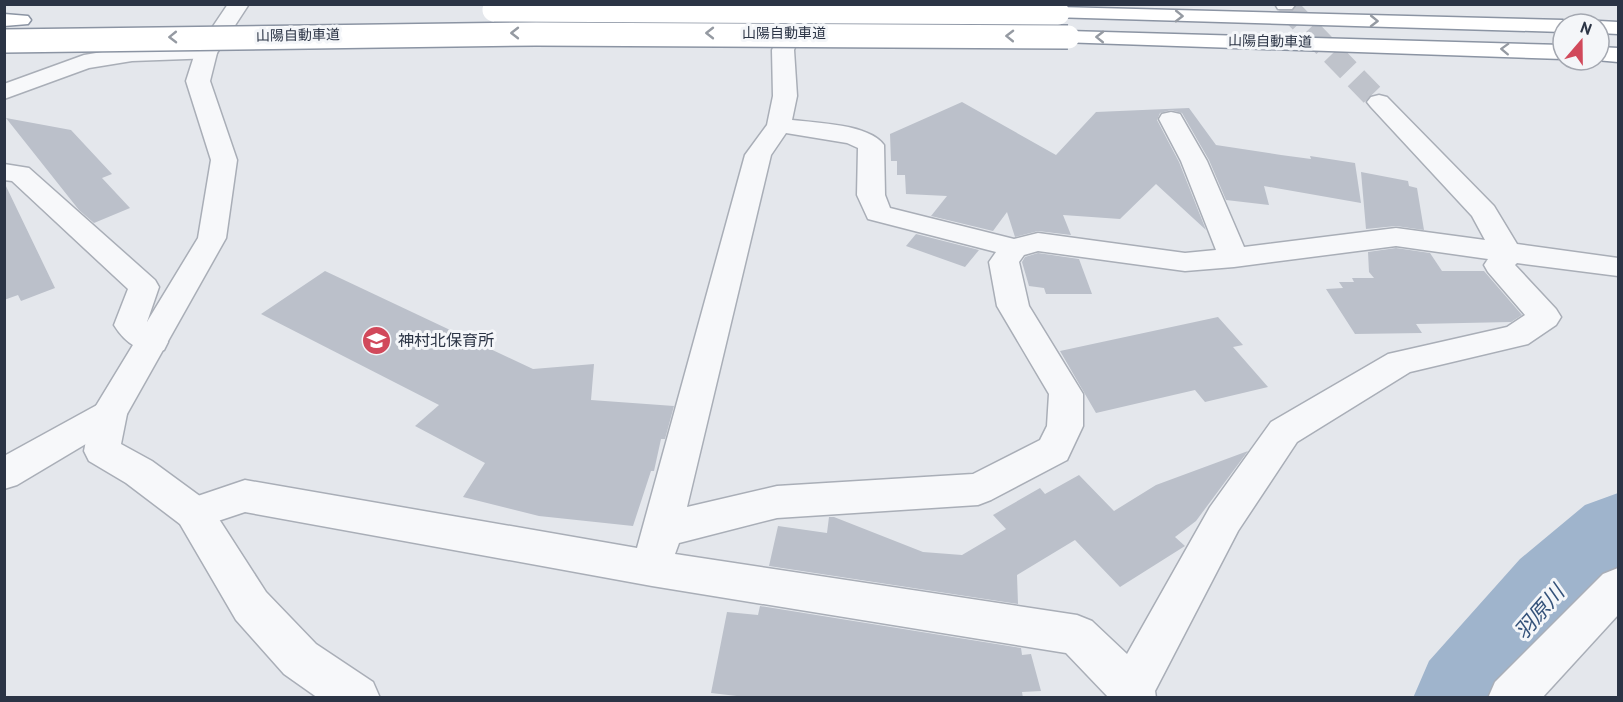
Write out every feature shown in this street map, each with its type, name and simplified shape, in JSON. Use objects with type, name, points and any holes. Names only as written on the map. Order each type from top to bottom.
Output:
[{"type":"highway","name":"山陽自動車道","points":[[479,10],[792,9],[1058,13],[1551,26]]},
{"type":"highway","points":[[13,20],[45,19]]},
{"type":"highway","name":"山陽自動車道","points":[[4,41],[277,35],[526,33],[1068,37],[1551,52]]},
{"type":"street","points":[[657,549],[758,155],[779,125],[785,96],[783,50],[802,4]]},
{"type":"street","points":[[236,11],[206,53],[198,81],[224,160],[212,237],[109,414],[102,451],[139,472],[194,513],[251,606],[300,659],[357,698]]},
{"type":"street","points":[[4,92],[84,62],[132,54],[206,53]]},
{"type":"street","points":[[1379,102],[1484,212],[1508,254]]},
{"type":"street","points":[[1171,119],[1194,161],[1234,258]]},
{"type":"street","points":[[779,125],[854,136],[871,146],[871,195],[878,213],[1014,248],[1038,242],[1185,262],[1396,237],[1508,254],[1618,267]]},
{"type":"street","points":[[4,172],[20,174],[144,287],[130,325],[152,342]]},
{"type":"street","points":[[657,549],[777,502],[978,489],[1054,450],[1065,426],[1065,394],[1013,306],[1004,262],[1014,248]]},
{"type":"street","points":[[194,513],[245,496],[657,549],[1077,635],[1132,693],[1224,519],[1284,432],[1400,362],[1517,336],[1545,317],[1499,265],[1508,254]]},
{"type":"street","points":[[4,474],[109,414]]},
{"type":"street","points":[[1511,698],[1618,586]]},
{"type":"building","points":[[962,102],[1056,155],[1096,112],[1189,108],[1216,145],[1355,163],[1361,203],[1264,186],[1269,205],[1226,200],[1209,160],[1182,113],[1171,110],[1160,113],[1157,120],[1179,162],[1206,230],[1156,184],[1120,219],[1063,215],[1071,235],[1038,231],[1015,237],[1007,212],[993,231],[931,216],[947,196],[906,194],[905,175],[897,175],[897,161],[891,161],[890,134]]},
{"type":"building","points":[[6,118],[71,130],[112,174],[102,178],[130,208],[94,223],[79,210]]},
{"type":"building","points":[[1361,172],[1408,181],[1409,186],[1417,188],[1424,230],[1396,226],[1366,229]]},
{"type":"building","points":[[4,182],[55,288],[21,301],[18,295],[4,300]]},
{"type":"building","points":[[916,234],[979,250],[965,267],[906,246]]},
{"type":"building","points":[[1396,248],[1430,253],[1442,271],[1484,271],[1522,315],[1511,322],[1416,324],[1422,333],[1355,334],[1326,289],[1343,288],[1339,282],[1354,282],[1352,278],[1374,278],[1369,272],[1368,252]]},
{"type":"building","points":[[1038,253],[1079,259],[1092,294],[1046,294],[1044,288],[1029,286],[1022,262],[1025,257]]},
{"type":"building","points":[[325,271],[533,369],[594,364],[591,400],[674,406],[665,439],[661,439],[654,471],[651,471],[633,526],[539,516],[463,497],[485,463],[415,426],[439,405],[261,314]]},
{"type":"building","points":[[1218,317],[1243,345],[1233,347],[1268,387],[1205,402],[1195,390],[1096,413],[1060,351]]},
{"type":"building","points":[[1248,451],[1196,521],[1175,537],[1185,546],[1120,587],[1075,540],[1017,575],[1018,604],[769,566],[778,526],[827,533],[829,517],[834,517],[923,552],[962,555],[1006,529],[993,515],[1040,488],[1045,494],[1079,475],[1114,511],[1156,485]]},
{"type":"building","points":[[760,606],[1021,648],[1022,655],[1031,654],[1041,691],[1022,692],[1023,698],[754,698],[711,693],[727,612],[758,615]]},
{"type":"waterway","name":"羽原川","points":[[1467,698],[1555,590],[1618,533]]},
{"type":"tunnel","points":[[1285,5],[1379,102]]},
{"type":"place","name":"神村北保育所","points":[[377,340]]}]
